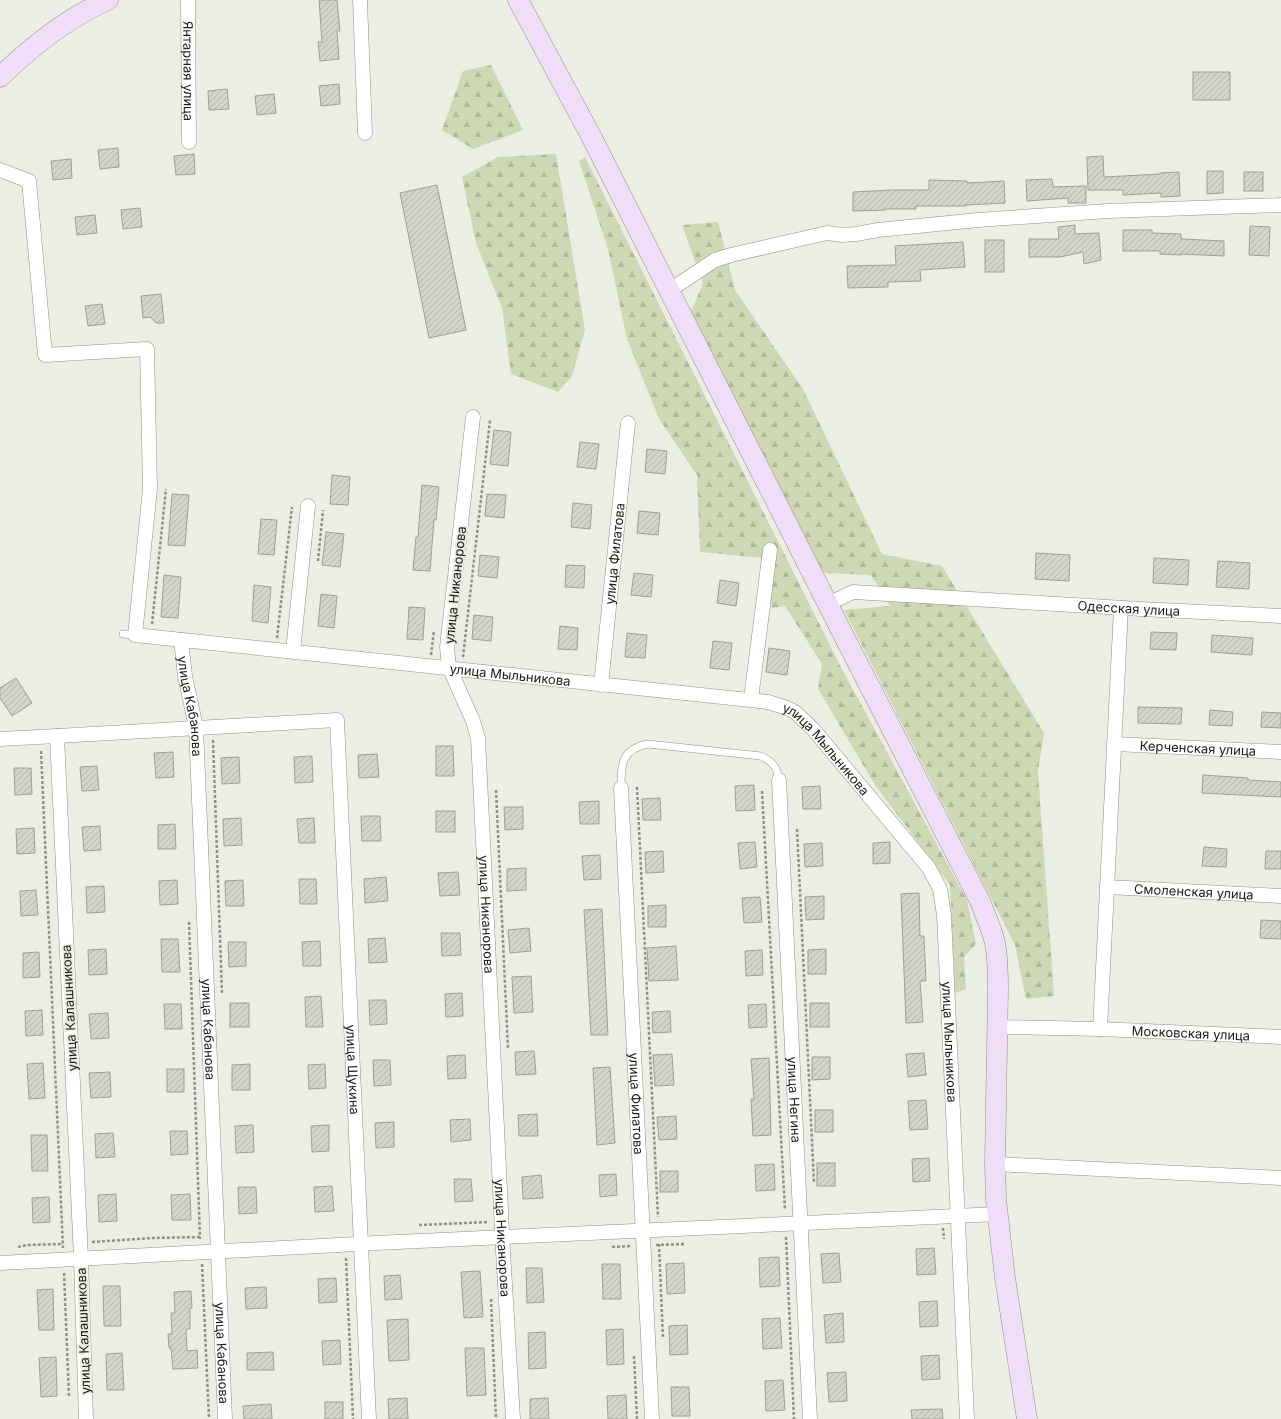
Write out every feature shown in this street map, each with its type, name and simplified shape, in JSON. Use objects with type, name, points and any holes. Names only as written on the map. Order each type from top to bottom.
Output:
[{"type":"street","points":[[0,77],[18,60],[74,17],[108,0]]},
{"type":"street","name":"Янтарная улица","points":[[188,0],[189,142]]},
{"type":"street","points":[[360,0],[365,133]]},
{"type":"street","points":[[518,0],[591,136],[670,290],[980,901],[988,921],[995,942],[997,963],[995,1164],[998,1214],[1005,1278],[1028,1419]]},
{"type":"street","name":"улица Мыльникова","points":[[0,170],[29,181],[46,355],[147,349],[150,489],[129,634],[768,702],[795,712],[813,729],[930,868],[940,889],[944,915],[966,1419]]},
{"type":"street","points":[[670,290],[715,260],[827,233],[842,235],[856,234],[878,230],[978,220],[1108,212],[1281,205]]},
{"type":"street","name":"улица Никанорова","points":[[473,417],[447,647],[478,738],[502,1237],[513,1419]]},
{"type":"street","name":"улица Филатова","points":[[601,685],[628,423]]},
{"type":"street","points":[[293,651],[308,506]]},
{"type":"street","points":[[751,699],[770,550]]},
{"type":"street","name":"Одесская улица","points":[[828,604],[853,592],[1281,616]]},
{"type":"street","points":[[1100,1029],[1121,608]]},
{"type":"street","name":"улица Кабанова","points":[[181,640],[185,676],[196,727],[225,1419]]},
{"type":"street","name":"улица Щукина","points":[[196,727],[338,720],[369,1419]]},
{"type":"street","points":[[0,739],[196,727]]},
{"type":"street","name":"улица Калашникова","points":[[57,736],[80,1243],[86,1419]]},
{"type":"street","name":"Керченская улица","points":[[1114,744],[1281,752]]},
{"type":"street","name":"улица Негина","points":[[779,780],[810,1419]]},
{"type":"street","name":"улица Филатова","points":[[621,788],[652,1419]]},
{"type":"street","name":"Смоленская улица","points":[[1107,887],[1281,896]]},
{"type":"street","name":"Московская улица","points":[[997,1027],[1100,1029],[1281,1037]]},
{"type":"street","points":[[995,1164],[1281,1178]]},
{"type":"street","points":[[0,1263],[218,1250],[998,1214]]},
{"type":"lane","points":[[621,788],[621,769],[624,758],[629,751],[638,746],[648,744],[761,756],[775,765],[779,780]]},
{"type":"path","points":[[455,668],[490,420]]},
{"type":"path","points":[[151,637],[166,489]]},
{"type":"path","points":[[276,649],[292,507]]},
{"type":"path","points":[[41,751],[69,1397]]},
{"type":"path","points":[[637,787],[663,1340]]},
{"type":"path","points":[[762,791],[794,1419]]},
{"type":"path","points":[[797,829],[814,1185]]},
{"type":"path","points":[[189,919],[200,1236],[209,1419]]},
{"type":"path","points":[[15,1248],[27,1245],[218,1236]]},
{"type":"path","points":[[346,1244],[353,1419]]},
{"type":"green space","points":[[491,65],[523,130],[473,149],[442,130],[463,71]]},
{"type":"green space","points":[[556,154],[585,330],[572,376],[558,392],[511,374],[502,308],[476,243],[462,177],[498,157]]},
{"type":"green space","points":[[585,157],[842,669],[967,900],[976,944],[964,957],[966,989],[955,993],[950,885],[875,785],[818,689],[822,664],[785,606],[772,608],[763,558],[700,552],[697,475],[659,419],[627,339],[608,249],[579,161]]},
{"type":"green space","points":[[718,222],[735,290],[803,389],[882,554],[942,566],[1044,733],[1038,771],[1054,996],[1026,999],[1015,945],[844,610],[890,606],[871,575],[824,573],[690,314],[703,283],[682,225]]},
{"type":"building","points":[[319,0],[337,0],[340,31],[337,31],[339,59],[320,61],[318,42],[322,42]]},
{"type":"building","points":[[1193,72],[1230,72],[1230,100],[1193,100]]},
{"type":"building","points":[[339,84],[340,104],[321,106],[319,86]]},
{"type":"building","points":[[227,89],[229,109],[209,110],[208,91]]},
{"type":"building","points":[[274,94],[276,113],[257,115],[255,96]]},
{"type":"building","points":[[118,148],[119,167],[100,169],[98,150]]},
{"type":"building","points":[[194,154],[195,174],[176,175],[174,156]]},
{"type":"building","points":[[1103,156],[1104,177],[1179,172],[1180,196],[1161,197],[1161,193],[1123,195],[1123,190],[1088,190],[1087,157]]},
{"type":"building","points":[[71,159],[72,178],[53,180],[51,161]]},
{"type":"building","points":[[1207,171],[1223,171],[1223,193],[1207,194]]},
{"type":"building","points":[[1244,172],[1263,172],[1263,191],[1244,191]]},
{"type":"building","points":[[1052,179],[1053,187],[1086,186],[1086,203],[1068,203],[1068,198],[1027,201],[1026,180]]},
{"type":"building","points":[[929,180],[967,181],[967,183],[1004,181],[1005,203],[966,206],[916,206],[916,209],[853,211],[853,192],[929,190]]},
{"type":"building","points":[[437,185],[466,330],[429,338],[400,193]]},
{"type":"building","points":[[140,208],[142,227],[123,229],[121,210]]},
{"type":"building","points":[[95,215],[97,233],[77,235],[75,217]]},
{"type":"building","points":[[1075,225],[1075,234],[1099,233],[1101,260],[1084,264],[1083,252],[1060,257],[1029,257],[1029,239],[1059,239],[1058,227]]},
{"type":"building","points":[[1250,226],[1270,227],[1269,256],[1249,255]]},
{"type":"building","points":[[1123,230],[1152,230],[1152,233],[1181,234],[1181,239],[1224,241],[1224,256],[1160,254],[1160,251],[1123,251]]},
{"type":"building","points":[[985,240],[1004,240],[1004,272],[985,272]]},
{"type":"building","points":[[963,242],[965,267],[920,270],[921,281],[888,282],[888,287],[848,288],[847,266],[896,265],[895,246]]},
{"type":"building","points":[[161,294],[164,323],[156,323],[150,317],[143,318],[141,296]]},
{"type":"building","points":[[102,304],[105,324],[88,326],[85,306]]},
{"type":"building","points":[[494,430],[511,432],[508,466],[490,464]]},
{"type":"building","points":[[580,442],[599,444],[596,469],[577,467]]},
{"type":"building","points":[[647,449],[667,451],[665,474],[645,472]]},
{"type":"building","points":[[332,475],[350,477],[348,505],[330,504]]},
{"type":"building","points":[[422,485],[439,487],[436,520],[434,520],[430,571],[413,570],[416,537],[418,537]]},
{"type":"building","points":[[172,494],[189,495],[185,546],[168,545]]},
{"type":"building","points":[[487,494],[506,495],[504,518],[485,516]]},
{"type":"building","points":[[573,503],[592,505],[590,529],[571,527]]},
{"type":"building","points":[[639,511],[660,513],[658,535],[637,533]]},
{"type":"building","points":[[261,519],[277,520],[274,555],[258,554]]},
{"type":"building","points":[[326,532],[344,534],[340,567],[322,565]]},
{"type":"building","points":[[1036,553],[1070,555],[1069,581],[1035,579]]},
{"type":"building","points":[[480,555],[499,557],[497,578],[478,576]]},
{"type":"building","points":[[1154,558],[1189,560],[1188,585],[1153,583]]},
{"type":"building","points":[[1218,561],[1250,563],[1249,589],[1216,587]]},
{"type":"building","points":[[566,565],[585,566],[584,588],[565,587]]},
{"type":"building","points":[[634,573],[653,575],[651,597],[631,595]]},
{"type":"building","points":[[164,575],[181,577],[178,618],[161,617]]},
{"type":"building","points":[[720,580],[739,583],[736,606],[717,603]]},
{"type":"building","points":[[254,585],[271,587],[268,623],[252,621]]},
{"type":"building","points":[[321,594],[337,596],[334,628],[318,626]]},
{"type":"building","points":[[409,607],[425,608],[423,640],[407,639]]},
{"type":"building","points":[[474,615],[493,617],[491,641],[472,639]]},
{"type":"building","points":[[560,626],[578,628],[577,650],[558,649]]},
{"type":"building","points":[[1151,632],[1177,633],[1176,650],[1150,649]]},
{"type":"building","points":[[627,633],[647,635],[645,658],[625,657]]},
{"type":"building","points":[[1212,635],[1253,638],[1252,655],[1211,652]]},
{"type":"building","points":[[713,641],[732,643],[729,670],[710,668]]},
{"type":"building","points":[[769,648],[790,651],[787,675],[766,672]]},
{"type":"building","points":[[16,678],[32,703],[12,716],[0,698],[0,688]]},
{"type":"building","points":[[1138,707],[1182,708],[1181,724],[1138,723]]},
{"type":"building","points":[[1210,710],[1233,712],[1232,726],[1209,725]]},
{"type":"building","points":[[1262,712],[1281,713],[1281,728],[1261,727]]},
{"type":"building","points":[[436,746],[453,746],[454,776],[436,776]]},
{"type":"building","points":[[173,752],[174,777],[156,778],[154,753]]},
{"type":"building","points":[[377,754],[379,777],[359,778],[358,755]]},
{"type":"building","points":[[312,756],[313,782],[295,783],[294,757]]},
{"type":"building","points":[[239,757],[240,783],[222,784],[221,758]]},
{"type":"building","points":[[97,766],[99,790],[82,791],[80,767]]},
{"type":"building","points":[[14,768],[31,768],[32,794],[15,795]]},
{"type":"building","points":[[1203,775],[1281,782],[1281,797],[1202,793]]},
{"type":"building","points":[[754,785],[755,810],[736,811],[735,786]]},
{"type":"building","points":[[820,786],[821,809],[803,809],[802,787]]},
{"type":"building","points":[[660,798],[661,820],[643,820],[642,799]]},
{"type":"building","points":[[599,801],[599,824],[580,824],[579,802]]},
{"type":"building","points":[[504,807],[523,807],[523,829],[505,830]]},
{"type":"building","points":[[436,811],[455,811],[455,832],[436,832]]},
{"type":"building","points":[[361,816],[380,816],[381,841],[362,841]]},
{"type":"building","points":[[241,818],[242,845],[224,846],[223,819]]},
{"type":"building","points":[[314,818],[315,843],[299,843],[297,819]]},
{"type":"building","points":[[175,824],[176,849],[158,849],[158,825]]},
{"type":"building","points":[[100,826],[101,850],[84,851],[82,827]]},
{"type":"building","points":[[34,828],[35,853],[17,854],[16,829]]},
{"type":"building","points":[[755,842],[757,867],[740,869],[738,843]]},
{"type":"building","points":[[890,842],[890,863],[873,864],[873,843]]},
{"type":"building","points":[[822,843],[823,866],[805,867],[804,844]]},
{"type":"building","points":[[1204,847],[1227,849],[1226,867],[1202,866]]},
{"type":"building","points":[[663,851],[664,872],[646,873],[645,852]]},
{"type":"building","points":[[1266,851],[1281,851],[1281,869],[1265,869]]},
{"type":"building","points":[[600,855],[601,879],[584,880],[582,856]]},
{"type":"building","points":[[526,868],[526,890],[507,891],[507,869]]},
{"type":"building","points":[[458,872],[460,895],[440,896],[438,873]]},
{"type":"building","points":[[386,877],[388,901],[365,903],[364,879]]},
{"type":"building","points":[[299,879],[316,879],[317,904],[300,904]]},
{"type":"building","points":[[177,880],[178,904],[160,905],[159,881]]},
{"type":"building","points":[[243,880],[244,906],[226,906],[225,881]]},
{"type":"building","points":[[104,886],[105,912],[87,913],[86,887]]},
{"type":"building","points":[[36,890],[38,915],[21,916],[20,891]]},
{"type":"building","points":[[919,893],[920,936],[924,936],[926,981],[920,981],[923,1022],[906,1023],[901,894]]},
{"type":"building","points":[[824,896],[824,919],[806,920],[805,897]]},
{"type":"building","points":[[760,897],[762,922],[744,923],[742,898]]},
{"type":"building","points":[[666,905],[666,927],[648,927],[648,906]]},
{"type":"building","points":[[602,909],[608,1035],[591,1035],[584,910]]},
{"type":"building","points":[[1261,920],[1281,921],[1281,939],[1260,938]]},
{"type":"building","points":[[529,928],[531,951],[510,953],[508,930]]},
{"type":"building","points":[[441,933],[460,933],[461,955],[442,956]]},
{"type":"building","points":[[385,938],[387,962],[369,963],[368,939]]},
{"type":"building","points":[[161,939],[178,939],[180,972],[162,972]]},
{"type":"building","points":[[320,941],[321,966],[303,966],[302,942]]},
{"type":"building","points":[[228,942],[246,942],[246,966],[229,967]]},
{"type":"building","points":[[676,946],[678,980],[649,981],[647,948]]},
{"type":"building","points":[[106,949],[107,974],[89,975],[88,950]]},
{"type":"building","points":[[826,949],[826,974],[808,974],[808,950]]},
{"type":"building","points":[[762,950],[763,975],[746,976],[745,951]]},
{"type":"building","points":[[39,952],[40,977],[23,978],[23,953]]},
{"type":"building","points":[[531,976],[533,1012],[514,1013],[512,977]]},
{"type":"building","points":[[462,993],[463,1016],[446,1017],[445,994]]},
{"type":"building","points":[[321,996],[323,1027],[306,1027],[305,997]]},
{"type":"building","points":[[369,1000],[386,1000],[387,1024],[370,1025]]},
{"type":"building","points":[[230,1003],[249,1003],[249,1027],[230,1027]]},
{"type":"building","points":[[810,1003],[829,1003],[829,1027],[810,1027]]},
{"type":"building","points":[[164,1004],[181,1004],[182,1029],[165,1029]]},
{"type":"building","points":[[766,1004],[767,1027],[749,1028],[748,1005]]},
{"type":"building","points":[[42,1010],[43,1035],[26,1036],[25,1011]]},
{"type":"building","points":[[670,1011],[671,1032],[653,1033],[652,1012]]},
{"type":"building","points":[[108,1013],[109,1038],[91,1039],[89,1014]]},
{"type":"building","points":[[534,1051],[536,1074],[516,1075],[515,1052]]},
{"type":"building","points":[[924,1053],[926,1075],[908,1077],[906,1054]]},
{"type":"building","points":[[672,1054],[674,1085],[655,1086],[653,1055]]},
{"type":"building","points":[[465,1055],[466,1078],[448,1079],[447,1056]]},
{"type":"building","points":[[812,1057],[830,1057],[830,1079],[812,1080]]},
{"type":"building","points":[[769,1058],[771,1135],[753,1136],[751,1099],[754,1099],[751,1059]]},
{"type":"building","points":[[373,1060],[390,1060],[391,1085],[374,1086]]},
{"type":"building","points":[[43,1063],[45,1098],[29,1099],[27,1064]]},
{"type":"building","points":[[250,1064],[250,1090],[232,1090],[232,1065]]},
{"type":"building","points":[[325,1064],[326,1088],[309,1089],[308,1065]]},
{"type":"building","points":[[610,1067],[615,1143],[597,1145],[593,1068]]},
{"type":"building","points":[[167,1069],[184,1069],[184,1092],[167,1092]]},
{"type":"building","points":[[110,1072],[111,1097],[91,1098],[89,1073]]},
{"type":"building","points":[[926,1100],[928,1129],[910,1130],[908,1101]]},
{"type":"building","points":[[815,1110],[833,1110],[833,1132],[815,1132]]},
{"type":"building","points":[[537,1114],[538,1136],[519,1136],[518,1115]]},
{"type":"building","points":[[676,1116],[677,1139],[659,1140],[657,1117]]},
{"type":"building","points":[[470,1119],[471,1140],[451,1142],[450,1120]]},
{"type":"building","points":[[394,1122],[394,1147],[376,1148],[375,1123]]},
{"type":"building","points":[[253,1125],[254,1152],[236,1153],[235,1126]]},
{"type":"building","points":[[329,1125],[329,1151],[312,1152],[311,1126]]},
{"type":"building","points":[[170,1131],[187,1131],[188,1154],[171,1155]]},
{"type":"building","points":[[113,1133],[115,1157],[96,1158],[95,1134]]},
{"type":"building","points":[[31,1135],[47,1135],[48,1171],[32,1171]]},
{"type":"building","points":[[929,1158],[930,1181],[913,1182],[912,1159]]},
{"type":"building","points":[[817,1163],[835,1163],[835,1186],[817,1186]]},
{"type":"building","points":[[774,1164],[775,1190],[756,1191],[755,1165]]},
{"type":"building","points":[[660,1171],[678,1171],[678,1192],[660,1192]]},
{"type":"building","points":[[616,1174],[617,1195],[600,1197],[599,1175]]},
{"type":"building","points":[[541,1175],[543,1198],[523,1199],[522,1177]]},
{"type":"building","points":[[454,1179],[471,1179],[473,1201],[455,1202]]},
{"type":"building","points":[[332,1186],[334,1211],[315,1212],[314,1187]]},
{"type":"building","points":[[238,1187],[256,1187],[257,1213],[239,1214]]},
{"type":"building","points":[[116,1194],[117,1221],[99,1222],[98,1195]]},
{"type":"building","points":[[190,1194],[191,1220],[172,1220],[171,1195]]},
{"type":"building","points":[[49,1197],[50,1222],[33,1223],[32,1198]]},
{"type":"building","points":[[934,1248],[936,1274],[917,1275],[916,1249]]},
{"type":"building","points":[[839,1253],[841,1282],[823,1283],[821,1254]]},
{"type":"building","points":[[779,1257],[780,1286],[760,1287],[759,1258]]},
{"type":"building","points":[[684,1263],[685,1293],[667,1294],[666,1264]]},
{"type":"building","points":[[602,1264],[620,1264],[621,1299],[603,1299]]},
{"type":"building","points":[[526,1268],[542,1268],[544,1302],[527,1303]]},
{"type":"building","points":[[480,1271],[483,1317],[464,1318],[461,1272]]},
{"type":"building","points":[[400,1275],[402,1299],[385,1300],[384,1276]]},
{"type":"building","points":[[336,1278],[337,1302],[319,1303],[318,1279]]},
{"type":"building","points":[[103,1286],[120,1286],[121,1326],[104,1326]]},
{"type":"building","points":[[266,1287],[267,1308],[246,1309],[245,1288]]},
{"type":"building","points":[[53,1289],[54,1330],[39,1330],[37,1290]]},
{"type":"building","points":[[191,1291],[192,1308],[190,1308],[190,1329],[186,1329],[187,1351],[197,1350],[198,1368],[173,1369],[168,1334],[172,1334],[171,1313],[175,1313],[174,1292]]},
{"type":"building","points":[[937,1301],[938,1326],[920,1327],[919,1302]]},
{"type":"building","points":[[843,1313],[844,1342],[826,1343],[824,1315]]},
{"type":"building","points":[[780,1318],[782,1348],[763,1349],[762,1319]]},
{"type":"building","points":[[408,1319],[409,1360],[389,1361],[387,1320]]},
{"type":"building","points":[[687,1325],[688,1354],[670,1355],[669,1326]]},
{"type":"building","points":[[623,1329],[624,1364],[607,1365],[606,1330]]},
{"type":"building","points":[[545,1332],[546,1368],[529,1369],[528,1333]]},
{"type":"building","points":[[340,1340],[341,1364],[323,1365],[322,1341]]},
{"type":"building","points":[[465,1348],[484,1348],[486,1395],[467,1396]]},
{"type":"building","points":[[273,1352],[274,1370],[247,1370],[247,1353]]},
{"type":"building","points":[[122,1353],[124,1390],[107,1390],[106,1354]]},
{"type":"building","points":[[939,1355],[940,1379],[922,1380],[921,1356]]},
{"type":"building","points":[[56,1357],[57,1396],[41,1397],[39,1358]]},
{"type":"building","points":[[846,1372],[847,1401],[829,1402],[827,1373]]},
{"type":"building","points":[[783,1380],[785,1410],[766,1411],[765,1381]]},
{"type":"building","points":[[671,1387],[689,1387],[690,1416],[672,1416]]},
{"type":"building","points":[[626,1395],[627,1419],[608,1419],[607,1396]]},
{"type":"building","points":[[407,1398],[408,1419],[389,1419],[388,1399]]},
{"type":"building","points":[[548,1398],[549,1419],[530,1419],[530,1399]]},
{"type":"building","points":[[325,1402],[343,1402],[343,1419],[325,1419]]},
{"type":"building","points":[[271,1404],[272,1419],[244,1419],[243,1406]]},
{"type":"building","points":[[942,1409],[943,1419],[912,1419],[911,1410]]}]
